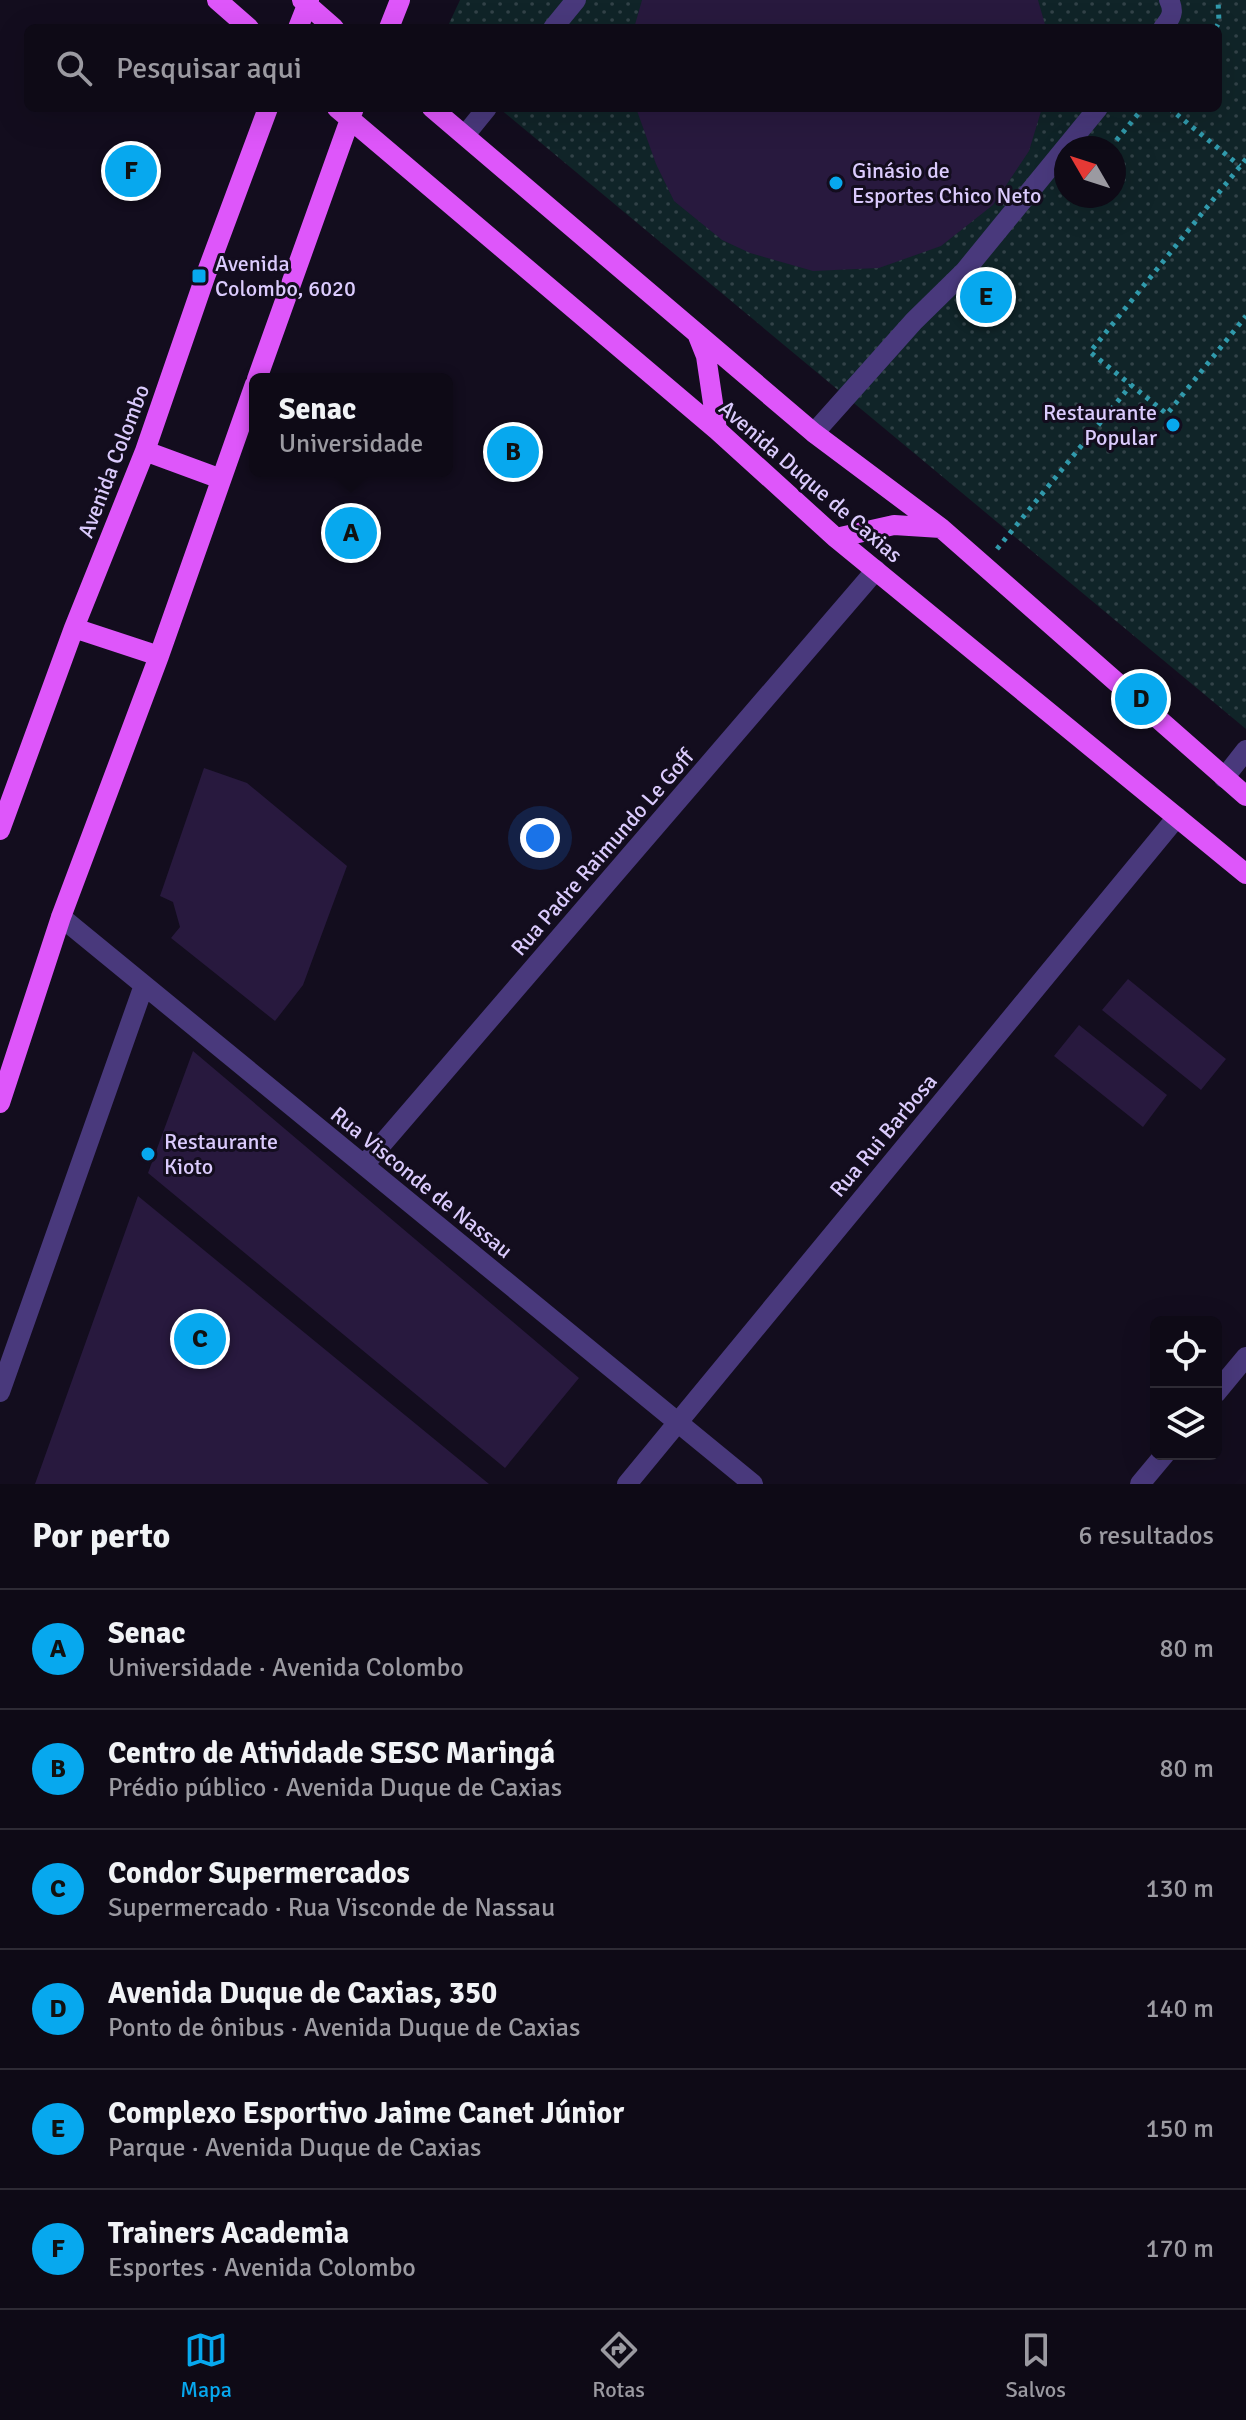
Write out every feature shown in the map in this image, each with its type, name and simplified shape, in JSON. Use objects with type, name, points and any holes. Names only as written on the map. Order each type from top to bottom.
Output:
[{"type":"main road","points":[[217,0],[244,24]]},
{"type":"main road","points":[[391,24],[400,0]]},
{"type":"main road","points":[[299,24],[306,1],[330,24]]},
{"type":"main road","name":"Avenida Colombo","points":[[0,830],[74,628],[145,451],[267,112]]},
{"type":"main road","points":[[259,373],[347,112]]},
{"type":"main road","name":"Avenida Duque de Caxias","points":[[347,112],[717,430],[836,538],[1246,874]]},
{"type":"main road","name":"Avenida Duque de Caxias","points":[[437,112],[814,433],[941,528],[1246,796]]},
{"type":"main road","points":[[697,336],[706,356],[717,430]]},
{"type":"main road","points":[[0,1103],[61,917],[159,656],[249,401]]},
{"type":"main road","points":[[145,451],[221,479]]},
{"type":"main road","points":[[836,538],[894,525],[941,528]]},
{"type":"main road","points":[[74,628],[159,656]]},
{"type":"street","points":[[556,24],[576,0]]},
{"type":"street","points":[[1167,24],[1173,8],[1169,0]]},
{"type":"street","points":[[465,135],[484,112]]},
{"type":"street","points":[[814,433],[914,321],[964,272],[1095,112]]},
{"type":"street","name":"Rua Padre Raimundo Le Goff","points":[[364,1165],[876,570]]},
{"type":"street","points":[[1224,778],[1246,750]]},
{"type":"street","name":"Rua Rui Barbosa","points":[[627,1484],[1177,817]]},
{"type":"street","name":"Rua Visconde de Nassau","points":[[61,917],[753,1484]]},
{"type":"street","points":[[0,1392],[144,985]]},
{"type":"street","points":[[1220,1388],[1246,1357]]},
{"type":"street","points":[[1140,1484],[1160,1460]]},
{"type":"path","points":[[1218,0],[1218,24]]},
{"type":"path","points":[[1120,136],[1140,112]]},
{"type":"path","points":[[1174,112],[1240,166]]},
{"type":"path","points":[[1246,159],[1090,352],[1167,414],[1246,317]]},
{"type":"path","points":[[984,565],[1131,385]]},
{"type":"green space","points":[[460,0],[1246,0],[1246,729],[504,112],[1222,112],[1222,24],[449,24]]},
{"type":"building","points":[[642,0],[1038,0],[1045,24],[635,24]]},
{"type":"building","name":"Ginásio de Esportes Chico Neto","points":[[637,112],[1041,112],[1029,151],[993,205],[941,246],[879,268],[813,271],[750,253],[722,240],[674,201],[656,164]]},
{"type":"building","points":[[204,768],[247,783],[347,866],[303,985],[275,1021],[171,938],[180,927],[173,902],[160,896]]},
{"type":"building","points":[[1128,979],[1226,1059],[1201,1090],[1102,1010]]},
{"type":"building","points":[[1079,1025],[1167,1095],[1143,1127],[1054,1056]]},
{"type":"building","points":[[193,1051],[579,1378],[505,1468],[148,1173]]},
{"type":"building","points":[[138,1196],[489,1484],[35,1484]]},
{"type":"place","name":"Trainers Academia","points":[[131,171]]},
{"type":"place","name":"Ginásio de Esportes Chico Neto","points":[[836,183]]},
{"type":"place","name":"Avenida Colombo, 6020","points":[[199,276]]},
{"type":"place","name":"Complexo Esportivo Jaime Canet Júnior","points":[[986,297]]},
{"type":"place","name":"Restaurante Popular","points":[[1173,425]]},
{"type":"place","name":"Centro de Atividade SESC Maringá","points":[[513,452]]},
{"type":"place","name":"Senac","points":[[351,533]]},
{"type":"place","name":"Avenida Duque de Caxias, 350","points":[[1141,699]]},
{"type":"place","name":"Restaurante Kioto","points":[[148,1154]]},
{"type":"place","name":"Condor Supermercados","points":[[200,1339]]}]
